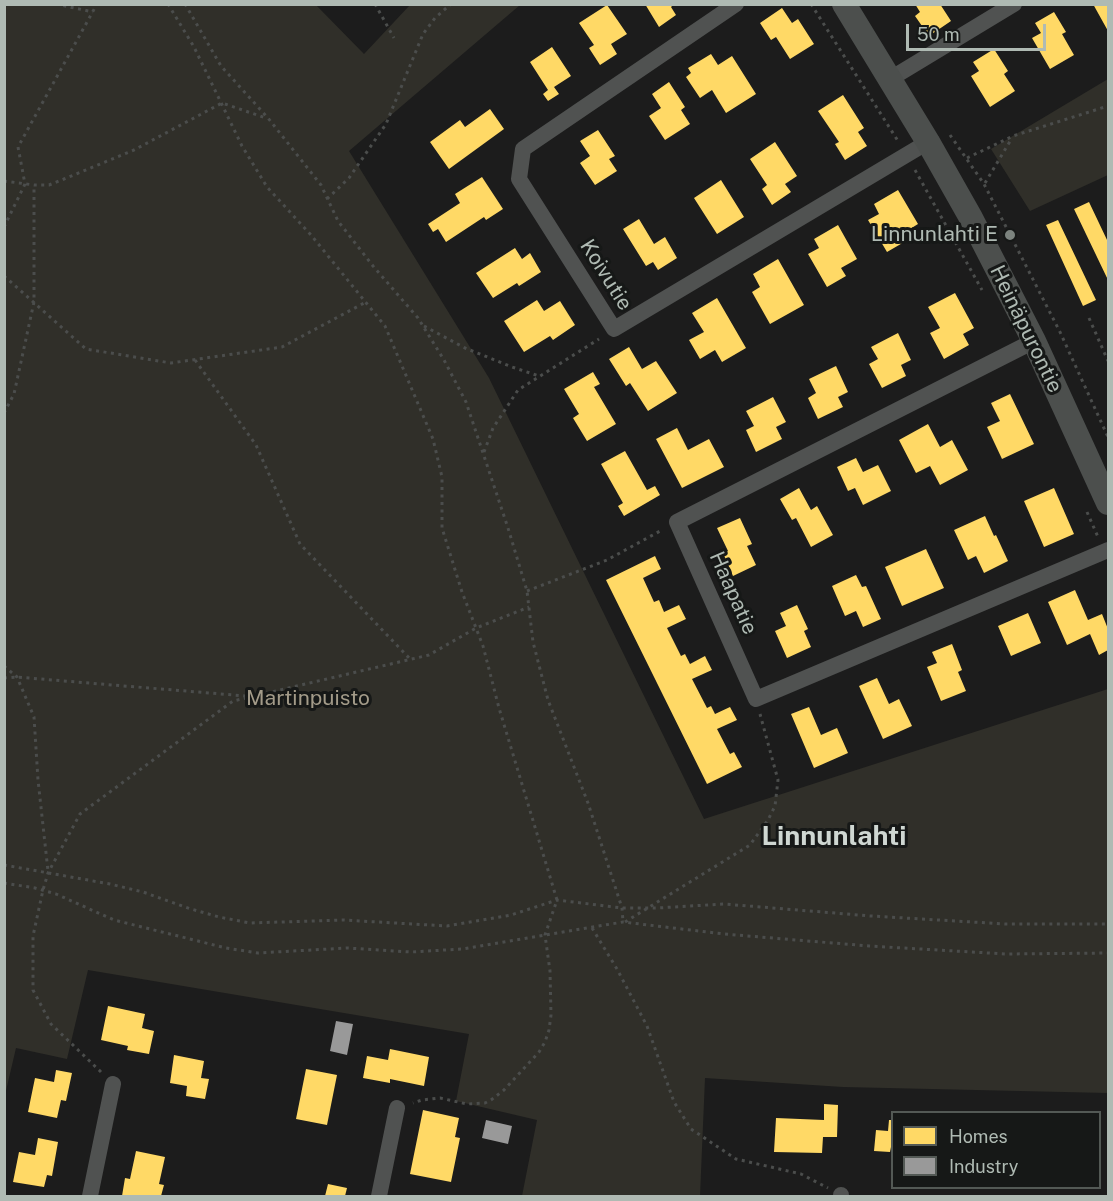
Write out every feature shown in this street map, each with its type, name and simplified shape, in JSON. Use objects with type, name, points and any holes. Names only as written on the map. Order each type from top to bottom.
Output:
[{"type":"street","name":"Koivutie","points":[[736,4],[523,149],[519,179],[614,329],[928,142]]},
{"type":"street","name":"Heinäpurontie","points":[[844,4],[928,142],[971,218],[1034,341],[1097,506]]},
{"type":"street","points":[[890,79],[1014,4]]},
{"type":"street","points":[[677,522],[1034,341]]},
{"type":"street","name":"Haapatie","points":[[677,522],[756,699]]},
{"type":"street","points":[[756,699],[1107,551]]},
{"type":"street","points":[[90,1197],[113,1084]]},
{"type":"street","points":[[379,1197],[397,1108]]},
{"type":"path","points":[[56,4],[93,12]]},
{"type":"path","points":[[4,226],[25,184],[18,147],[97,4]]},
{"type":"path","points":[[168,4],[194,47],[242,146],[267,187],[311,235],[385,326],[433,439],[442,477],[442,528],[462,592],[483,646],[499,708],[557,900],[545,935],[549,960],[551,1015],[549,1030],[545,1042],[532,1061],[504,1090],[485,1103],[467,1104],[440,1098],[422,1100],[397,1108]]},
{"type":"path","points":[[185,4],[221,66],[268,118],[321,185],[338,221],[422,326],[444,360],[466,402],[527,591],[533,642],[548,699],[588,803],[622,908],[623,922]]},
{"type":"path","points":[[375,4],[394,38]]},
{"type":"path","points":[[327,199],[349,178],[386,124],[423,34],[435,18],[451,4]]},
{"type":"path","points":[[811,4],[906,154],[986,298]]},
{"type":"path","points":[[4,181],[49,185],[64,180],[134,150],[222,103],[268,118]]},
{"type":"path","points":[[967,159],[1013,136],[1108,106]]},
{"type":"path","points":[[984,184],[1013,136]]},
{"type":"path","points":[[4,413],[14,394],[34,302],[34,185]]},
{"type":"path","points":[[4,276],[86,349],[171,363],[282,347],[366,302]]},
{"type":"path","points":[[1089,318],[1108,361]]},
{"type":"path","points":[[422,326],[465,348],[539,376]]},
{"type":"path","points":[[483,454],[494,428],[518,390],[614,329]]},
{"type":"path","points":[[194,360],[256,445],[300,544],[411,660]]},
{"type":"path","points":[[1097,506],[1107,551]]},
{"type":"path","points":[[527,591],[607,560],[677,522]]},
{"type":"path","points":[[113,1084],[51,1024],[33,990],[33,936],[43,890],[48,873],[80,814],[233,701],[429,656],[476,628],[529,607]]},
{"type":"path","points":[[4,666],[17,677],[34,717],[48,873]]},
{"type":"path","points":[[4,678],[17,677],[250,697]]},
{"type":"path","points":[[623,922],[750,845],[768,820],[775,806],[778,780],[756,699]]},
{"type":"path","points":[[4,865],[110,884],[143,892],[201,912],[250,923],[343,920],[447,926],[511,915],[557,900],[622,908],[724,904],[1006,924],[1108,924]]},
{"type":"path","points":[[4,883],[56,894],[114,920],[226,948],[258,953],[347,948],[411,952],[453,950],[623,922],[724,934],[869,946],[1006,954],[1108,953]]},
{"type":"path","points":[[592,927],[647,1026],[674,1102],[692,1129],[736,1159],[801,1174],[841,1196]]},
{"type":"green space","name":"Martinpuisto","points":[[5,4],[316,5],[364,54],[410,5],[520,5],[349,151],[489,378],[704,819],[1108,689],[1108,1093],[843,1087],[705,1078],[700,1196],[522,1196],[537,1120],[456,1101],[469,1034],[88,970],[67,1059],[16,1048],[5,1095]]},
{"type":"green space","points":[[1108,79],[1108,175],[1030,211],[991,149]]},
{"type":"building: Homes","points":[[645,4],[674,4],[671,7],[676,15],[659,27]]},
{"type":"building: Homes","points":[[915,4],[940,4],[951,21],[929,36],[915,16],[920,12]]},
{"type":"building: Homes","points":[[1093,4],[1108,4],[1108,31]]},
{"type":"building: Homes","points":[[607,5],[627,34],[611,44],[617,54],[600,65],[589,48],[594,45],[579,23]]},
{"type":"building: Homes","points":[[782,8],[792,23],[798,19],[814,44],[790,59],[776,37],[771,40],[760,23]]},
{"type":"building: Homes","points":[[1054,12],[1066,32],[1062,34],[1074,55],[1050,69],[1032,38],[1041,33],[1035,23]]},
{"type":"building: Homes","points":[[552,47],[571,76],[554,87],[559,94],[548,101],[543,94],[548,90],[530,62]]},
{"type":"building: Homes","points":[[994,49],[1008,71],[1004,74],[1015,91],[990,107],[971,76],[979,71],[973,62]]},
{"type":"building: Homes","points":[[711,54],[718,65],[732,56],[756,94],[726,113],[712,90],[700,98],[686,77],[691,73],[688,68]]},
{"type":"building: Homes","points":[[669,82],[685,107],[681,110],[690,124],[665,140],[649,116],[661,108],[652,94]]},
{"type":"building: Homes","points":[[843,95],[864,128],[858,132],[867,146],[845,160],[835,144],[839,142],[818,111]]},
{"type":"building: Homes","points":[[490,109],[504,129],[449,169],[430,142],[460,120],[465,127]]},
{"type":"building: Homes","points":[[598,130],[615,156],[609,159],[617,171],[595,185],[580,163],[590,156],[580,141]]},
{"type":"building: Homes","points":[[775,142],[797,176],[785,184],[791,192],[772,205],[762,189],[767,185],[750,159]]},
{"type":"building: Homes","points":[[482,177],[503,209],[486,220],[484,217],[446,242],[438,229],[433,232],[428,224],[460,203],[455,194]]},
{"type":"building: Homes","points":[[721,180],[744,217],[717,234],[694,198]]},
{"type":"building: Homes","points":[[898,190],[918,224],[902,234],[906,241],[887,252],[868,220],[879,214],[874,204]]},
{"type":"building: Homes","points":[[1089,202],[1108,242],[1108,280],[1074,209]]},
{"type":"building: Homes","points":[[639,219],[654,244],[665,237],[677,258],[658,270],[653,262],[646,266],[623,229]]},
{"type":"building: Homes","points":[[1058,220],[1096,300],[1083,306],[1046,225]]},
{"type":"building: Homes","points":[[838,225],[857,259],[841,268],[846,276],[827,287],[808,254],[819,248],[814,239]]},
{"type":"building: Homes","points":[[515,248],[522,259],[530,253],[541,272],[519,286],[517,283],[493,298],[476,273]]},
{"type":"building: Homes","points":[[778,259],[804,305],[770,324],[752,292],[760,287],[753,274]]},
{"type":"building: Homes","points":[[955,293],[974,328],[963,334],[969,345],[944,359],[930,333],[940,328],[928,307]]},
{"type":"building: Homes","points":[[717,298],[746,348],[722,362],[715,350],[700,359],[689,340],[704,332],[692,313]]},
{"type":"building: Homes","points":[[537,300],[544,311],[560,301],[575,325],[553,340],[550,336],[524,352],[504,321]]},
{"type":"building: Homes","points":[[898,333],[911,360],[901,365],[906,376],[882,388],[869,364],[878,359],[871,347]]},
{"type":"building: Homes","points":[[629,347],[642,369],[656,361],[677,393],[648,411],[630,383],[626,386],[609,359]]},
{"type":"building: Homes","points":[[836,366],[848,392],[838,397],[843,407],[818,419],[808,398],[816,393],[809,379]]},
{"type":"building: Homes","points":[[593,372],[600,384],[594,387],[616,424],[587,441],[573,418],[579,414],[564,389]]},
{"type":"building: Homes","points":[[1010,394],[1034,444],[1002,459],[987,427],[1000,421],[991,403]]},
{"type":"building: Homes","points":[[773,397],[786,422],[776,427],[782,439],[756,452],[746,430],[754,426],[746,411]]},
{"type":"building: Homes","points":[[928,424],[940,447],[952,440],[968,470],[940,485],[930,466],[916,473],[899,440]]},
{"type":"building: Homes","points":[[677,428],[688,450],[709,439],[724,467],[682,488],[656,439]]},
{"type":"building: Homes","points":[[625,451],[647,490],[655,486],[660,495],[624,516],[618,506],[623,503],[601,464]]},
{"type":"building: Homes","points":[[856,458],[863,472],[878,465],[891,491],[863,505],[855,488],[848,491],[837,467]]},
{"type":"building: Homes","points":[[799,488],[811,510],[817,506],[833,535],[811,547],[796,518],[792,520],[780,499]]},
{"type":"building: Homes","points":[[1054,488],[1074,534],[1044,547],[1024,501]]},
{"type":"building: Homes","points":[[985,516],[1008,561],[984,573],[976,556],[968,560],[954,530]]},
{"type":"building: Homes","points":[[740,518],[752,544],[747,546],[756,565],[733,576],[723,553],[728,551],[717,528]]},
{"type":"building: Homes","points":[[926,549],[944,588],[902,606],[885,567]]},
{"type":"building: Homes","points":[[655,556],[661,569],[643,578],[654,602],[659,600],[664,612],[679,605],[686,619],[667,628],[681,656],[685,654],[690,664],[705,656],[712,670],[692,679],[707,708],[711,706],[715,714],[730,707],[737,720],[717,729],[730,754],[734,752],[742,767],[707,784],[606,580]]},
{"type":"building: Homes","points":[[856,575],[862,587],[866,586],[881,619],[863,627],[856,611],[845,616],[832,586]]},
{"type":"building: Homes","points":[[1075,590],[1088,620],[1102,614],[1108,629],[1108,650],[1099,655],[1090,634],[1067,645],[1048,602]]},
{"type":"building: Homes","points":[[797,605],[808,629],[804,631],[811,647],[787,658],[775,631],[786,626],[780,613]]},
{"type":"building: Homes","points":[[1028,613],[1041,643],[1011,656],[998,626]]},
{"type":"building: Homes","points":[[952,644],[962,670],[958,672],[966,691],[941,701],[927,667],[937,663],[932,652]]},
{"type":"building: Homes","points":[[877,678],[889,704],[899,699],[912,726],[883,739],[859,686]]},
{"type":"building: Homes","points":[[809,707],[821,735],[837,728],[848,753],[814,768],[791,714]]},
{"type":"building: Homes","points":[[108,1006],[145,1014],[142,1028],[154,1031],[149,1054],[127,1050],[128,1046],[101,1040]]},
{"type":"building: Homes","points":[[390,1049],[429,1057],[424,1086],[390,1079],[390,1083],[363,1078],[367,1056],[388,1060]]},
{"type":"building: Homes","points":[[174,1055],[204,1061],[201,1078],[209,1079],[205,1099],[186,1096],[187,1086],[170,1083]]},
{"type":"building: Homes","points":[[306,1069],[337,1075],[327,1125],[296,1119]]},
{"type":"building: Homes","points":[[56,1070],[72,1073],[66,1101],[61,1100],[57,1118],[28,1112],[35,1078],[54,1082]]},
{"type":"building: Homes","points":[[824,1104],[838,1105],[837,1137],[823,1137],[822,1153],[774,1152],[776,1118],[824,1120]]},
{"type":"building: Homes","points":[[423,1110],[459,1118],[455,1137],[460,1138],[451,1182],[410,1174]]},
{"type":"building: Homes","points":[[889,1120],[891,1120],[890,1152],[874,1151],[876,1130],[888,1131]]},
{"type":"building: Homes","points":[[38,1138],[58,1142],[52,1176],[47,1175],[44,1187],[13,1182],[19,1152],[35,1155]]},
{"type":"building: Homes","points":[[136,1151],[165,1157],[159,1184],[164,1185],[161,1196],[122,1196],[125,1178],[130,1179]]},
{"type":"building: Homes","points":[[328,1184],[347,1188],[345,1196],[325,1196]]},
{"type":"building: Industry","points":[[336,1021],[353,1024],[347,1055],[330,1051]]},
{"type":"building: Industry","points":[[486,1120],[512,1126],[508,1144],[482,1138]]},
{"type":"place","name":"Linnunlahti E","points":[[1010,235]]},
{"type":"district","name":"Linnunlahti","points":[[834,837]]}]
